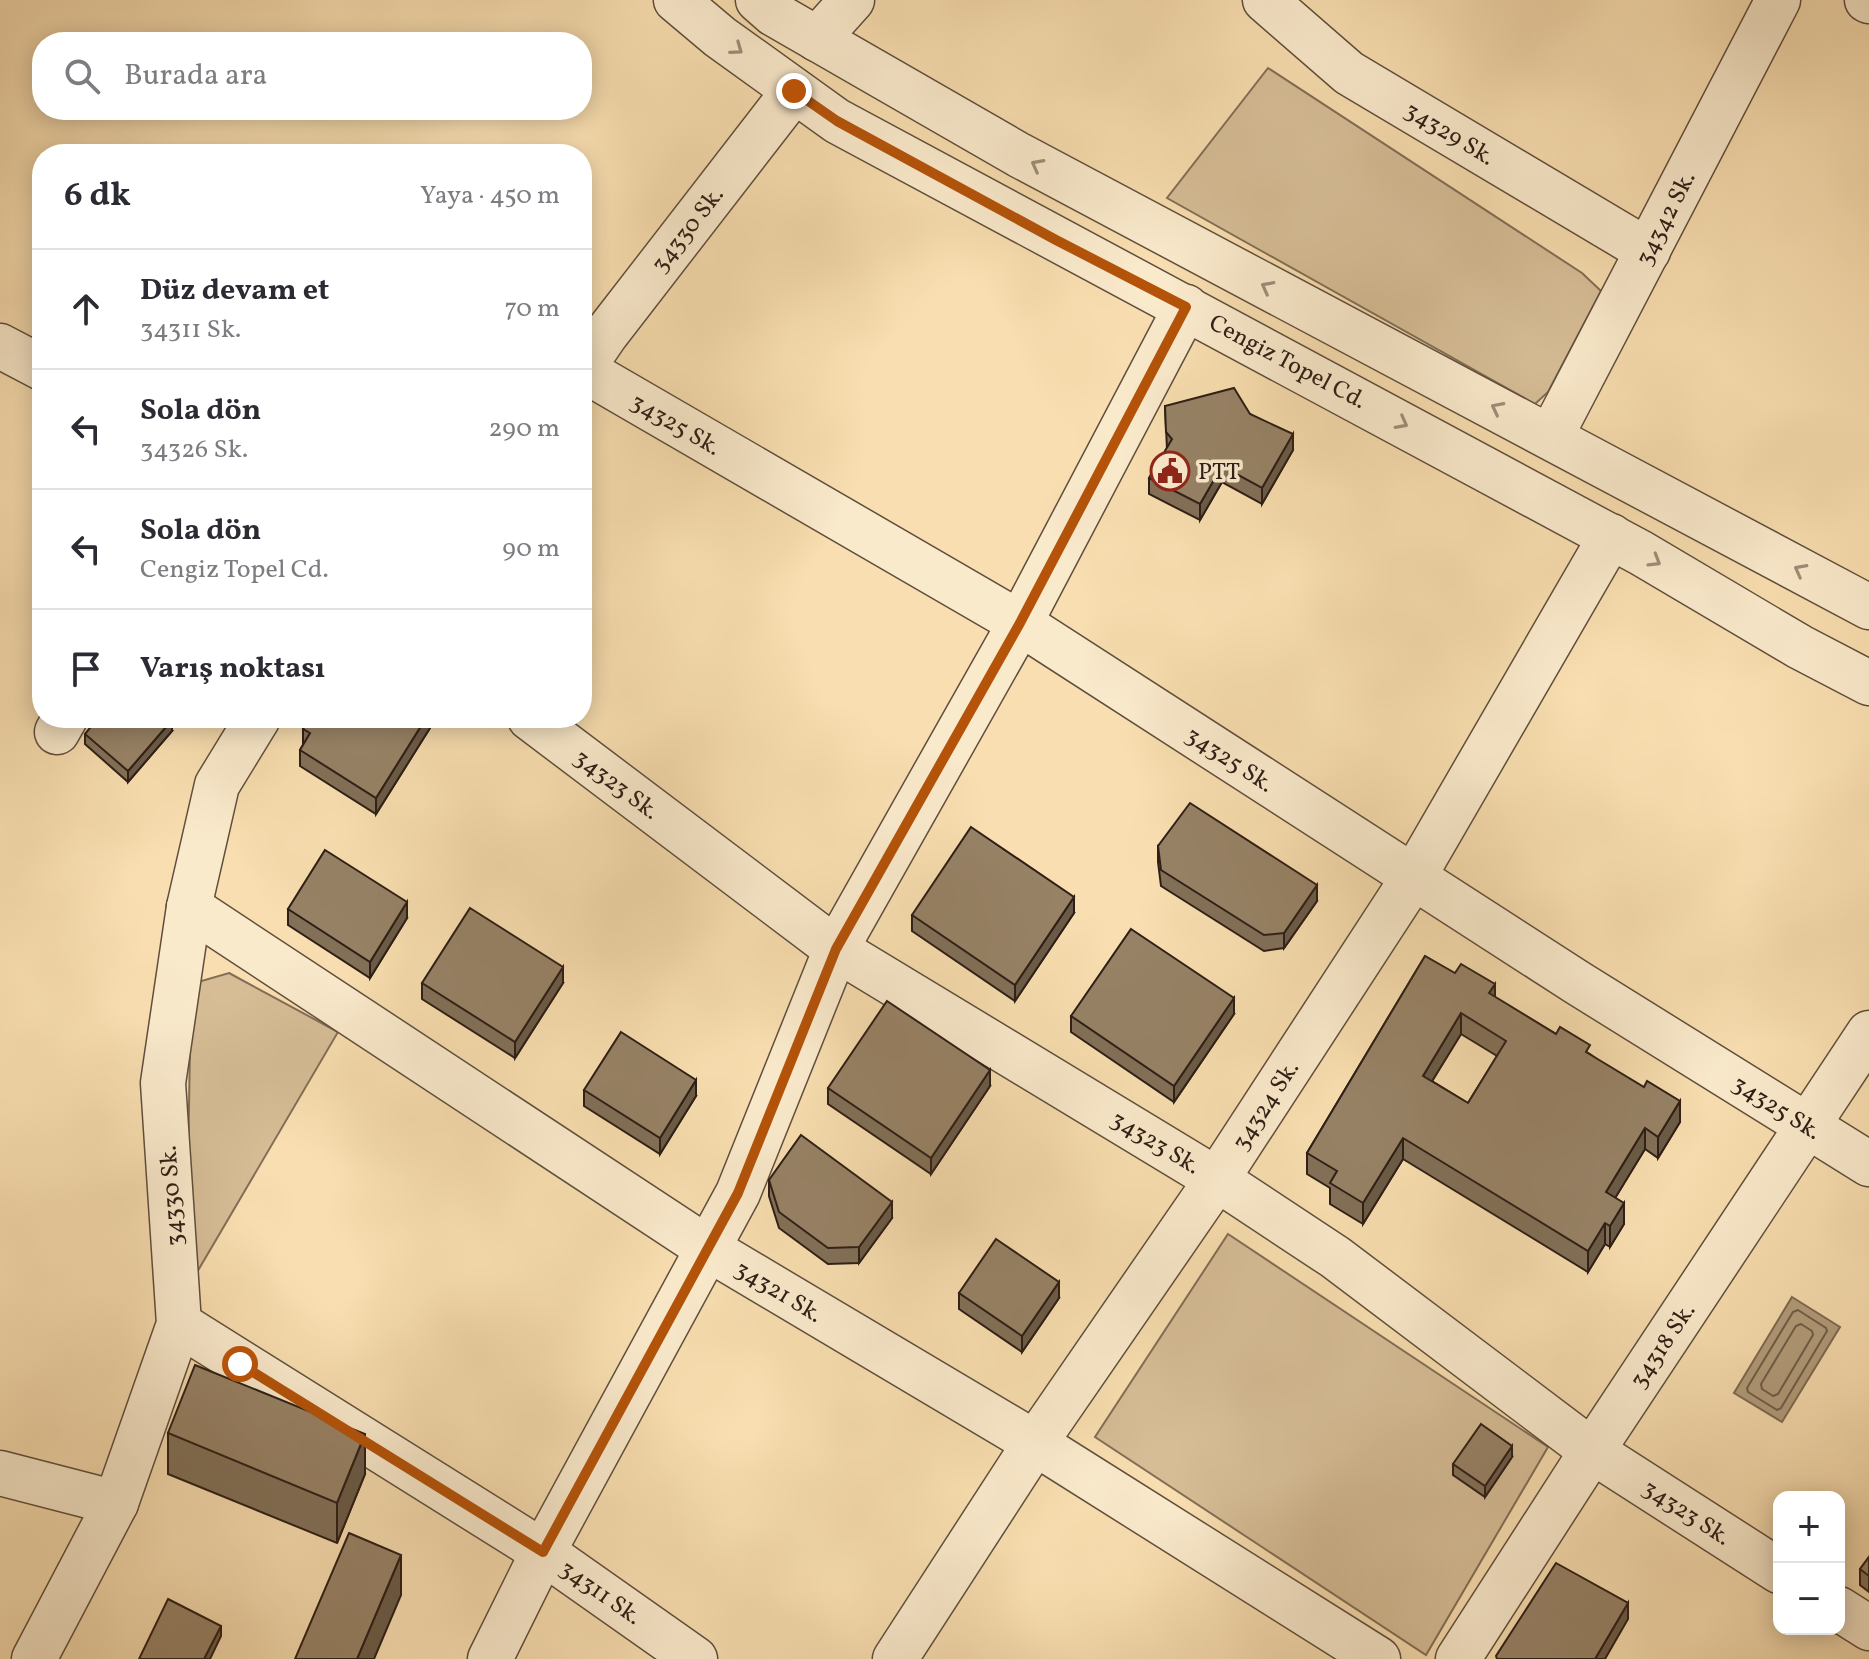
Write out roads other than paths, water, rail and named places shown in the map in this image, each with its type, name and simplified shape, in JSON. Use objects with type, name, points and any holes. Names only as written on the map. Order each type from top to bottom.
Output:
[{"type":"street","name":"Cengiz Topel Cd.","points":[[676,0],[720,37],[850,129],[1611,536],[1800,647],[1869,683]]},
{"type":"street","points":[[758,0],[774,14],[1033,162],[1869,607]]},
{"type":"street","points":[[817,39],[852,0]]},
{"type":"street","name":"34342 Sk.","points":[[1551,436],[1778,0]]},
{"type":"street","name":"34329 Sk.","points":[[1277,4],[1349,73],[1648,251]]},
{"type":"street","name":"34330 Sk.","points":[[592,354],[794,91]]},
{"type":"street","points":[[490,1659],[543,1552],[738,1193],[836,949],[1020,623],[1186,307]]},
{"type":"street","points":[[0,346],[32,363]]},
{"type":"street","name":"34325 Sk.","points":[[592,375],[1020,623],[1413,878],[1869,1164]]},
{"type":"street","name":"34324 Sk.","points":[[895,1659],[1035,1443],[1217,1179],[1413,878],[1611,536]]},
{"type":"street","name":"34330 Sk.","points":[[39,1657],[116,1503],[179,1324],[163,1083],[189,907],[217,785],[252,728]]},
{"type":"street","name":"34323 Sk.","points":[[543,728],[836,949],[1217,1179],[1335,1257],[1592,1451],[1773,1567]]},
{"type":"street","name":"34321 Sk.","points":[[189,907],[707,1248],[1035,1443],[1378,1659]]},
{"type":"street","name":"34318 Sk.","points":[[1458,1659],[1869,1033]]},
{"type":"street","name":"34311 Sk.","points":[[179,1324],[543,1552],[695,1659]]},
{"type":"street","points":[[0,1473],[116,1503]]},
{"type":"street","points":[[1845,1613],[1869,1628]]},
{"type":"water","points":[[1792,1297],[1840,1327],[1782,1422],[1734,1393]]},
{"type":"place","name":"PTT","points":[[1170,471]]}]
